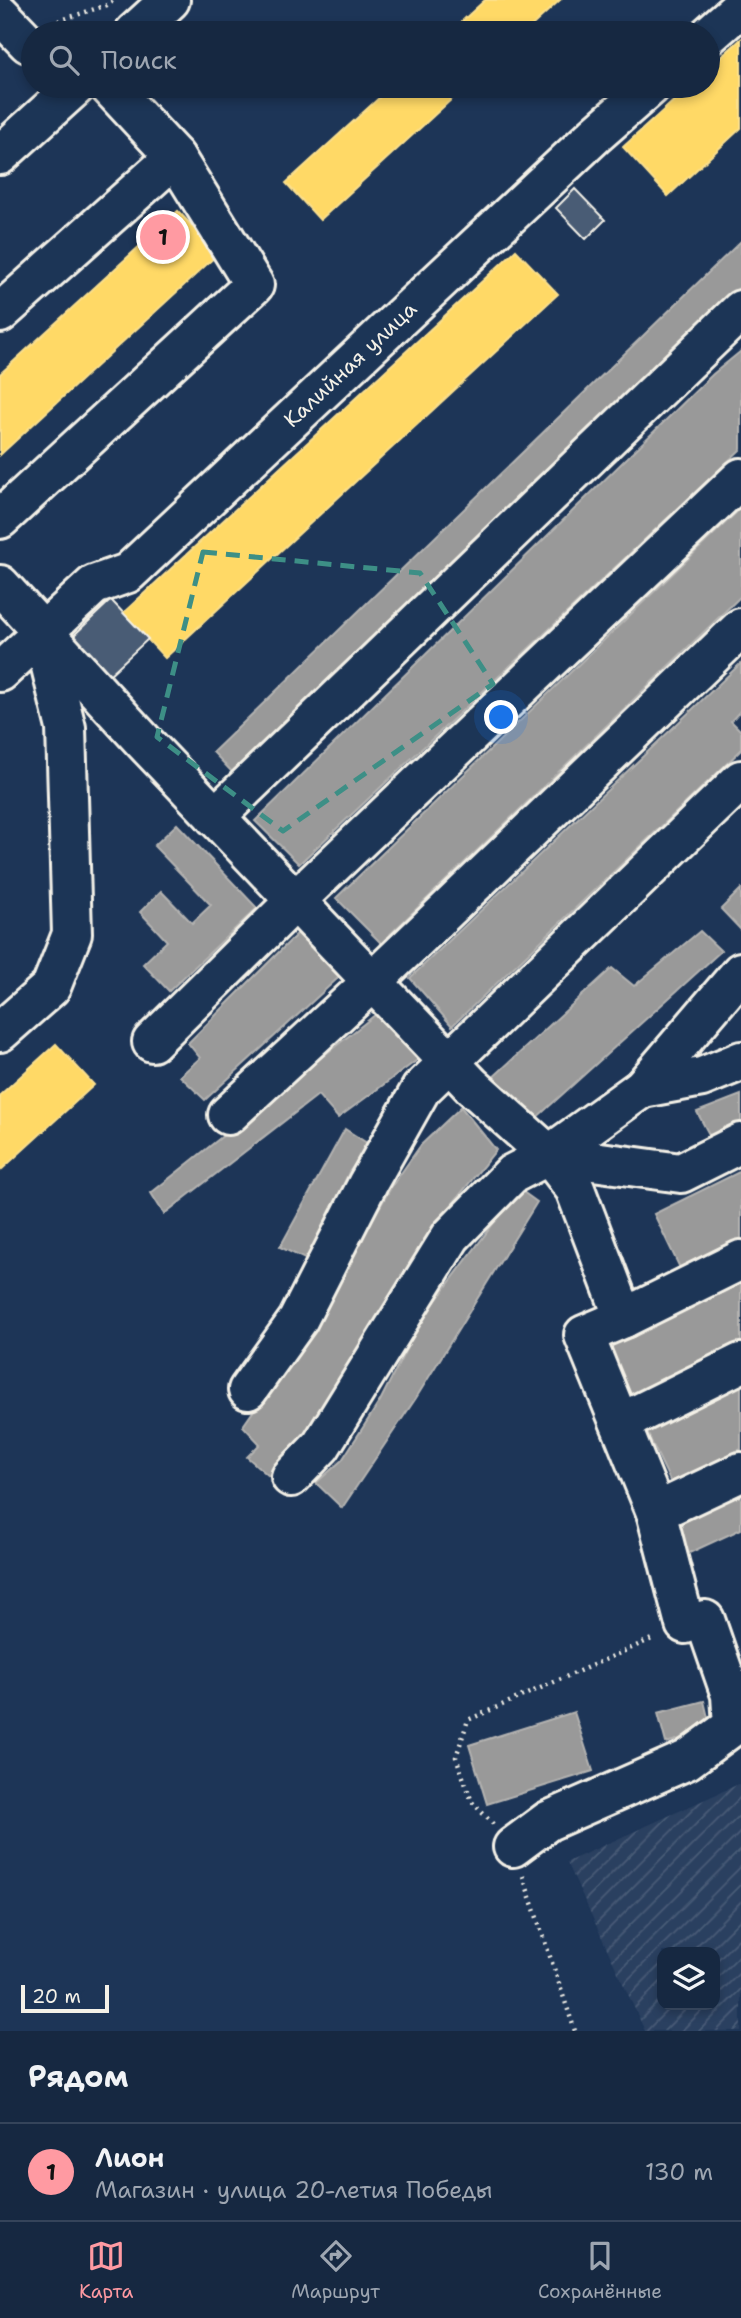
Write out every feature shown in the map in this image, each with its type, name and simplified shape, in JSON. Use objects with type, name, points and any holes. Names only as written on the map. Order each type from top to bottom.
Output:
[{"type":"main road","points":[[147,21],[170,0]]},
{"type":"main road","points":[[720,25],[741,7]]},
{"type":"main road","points":[[0,14],[21,26]]},
{"type":"main road","points":[[0,155],[63,98]]},
{"type":"main road","points":[[0,519],[254,285],[175,157],[120,98]]},
{"type":"main road","name":"Калийная улица","points":[[0,672],[94,585],[128,573],[638,98]]},
{"type":"main road","points":[[0,313],[175,157]]},
{"type":"main road","points":[[215,817],[741,310]]},
{"type":"main road","points":[[152,1042],[295,901],[741,478]]},
{"type":"main road","points":[[0,585],[215,817],[448,1062],[549,1155],[575,1189],[624,1318]]},
{"type":"main road","points":[[228,1115],[372,982],[741,628]]},
{"type":"main road","points":[[0,1032],[51,987],[72,934],[66,727],[42,631]]},
{"type":"main road","points":[[248,1390],[298,1320],[368,1183],[421,1089],[741,780]]},
{"type":"main road","points":[[291,1477],[321,1446],[451,1236],[512,1174],[549,1155],[642,1088],[741,972]]},
{"type":"main road","points":[[642,1088],[702,1077],[741,1061]]},
{"type":"main road","points":[[549,1155],[681,1173],[741,1143]]},
{"type":"main road","points":[[513,1847],[548,1821],[687,1760],[733,1726],[731,1695],[695,1622],[656,1512],[584,1335],[741,1260]]},
{"type":"main road","points":[[620,1423],[741,1363]]},
{"type":"main road","points":[[656,1512],[741,1472]]},
{"type":"path","points":[[61,21],[107,5],[113,0]]},
{"type":"path","points":[[575,2031],[513,1847],[472,1801],[456,1757],[468,1720],[695,1622]]},
{"type":"highlighted area","points":[[203,552],[420,573],[493,684],[283,831],[157,737]]},
{"type":"shaded area","points":[[741,1783],[741,2031],[645,2031],[567,1862]]},
{"type":"building: Жильё","points":[[485,0],[560,0],[537,21],[462,21]]},
{"type":"building: Жильё","points":[[741,39],[741,128],[668,196],[623,147],[677,98],[720,98],[720,58]]},
{"type":"building: Жильё","points":[[379,98],[453,98],[320,220],[286,183]]},
{"type":"building: Жильё","points":[[178,211],[218,254],[0,455],[0,374]]},
{"type":"building: Жильё","points":[[516,250],[558,294],[165,658],[123,613]]},
{"type":"building: Жильё","points":[[56,1044],[94,1085],[0,1171],[0,1095]]},
{"type":"building: Промзона","points":[[741,241],[741,286],[233,773],[213,752]]},
{"type":"building: Промзона","points":[[741,351],[741,449],[299,864],[255,821],[713,374]]},
{"type":"building: Промзона","points":[[741,508],[741,596],[381,943],[336,898]]},
{"type":"building: Промзона","points":[[741,663],[741,710],[731,721],[741,731],[741,750],[452,1026],[410,978]]},
{"type":"building: Промзона","points":[[177,824],[257,908],[169,991],[143,964],[167,941],[140,912],[161,891],[192,923],[211,905],[154,846]]},
{"type":"building: Промзона","points":[[741,889],[741,930],[721,909]]},
{"type":"building: Промзона","points":[[306,925],[349,968],[205,1100],[180,1076],[200,1058],[188,1043]]},
{"type":"building: Промзона","points":[[700,931],[721,951],[533,1121],[490,1080],[612,968],[634,986]]},
{"type":"building: Промзона","points":[[385,1007],[420,1058],[338,1118],[318,1095],[164,1214],[151,1193]]},
{"type":"building: Промзона","points":[[741,1095],[741,1127],[712,1140],[697,1112]]},
{"type":"building: Промзона","points":[[461,1107],[496,1150],[424,1239],[331,1402],[269,1476],[247,1457],[260,1444],[243,1426],[300,1344],[392,1186],[421,1145]]},
{"type":"building: Промзона","points":[[345,1129],[370,1145],[349,1172],[309,1261],[280,1247]]},
{"type":"building: Промзона","points":[[741,1171],[741,1239],[680,1268],[654,1214]]},
{"type":"building: Промзона","points":[[519,1189],[537,1202],[416,1398],[342,1508],[316,1483],[342,1460],[380,1401],[420,1322]]},
{"type":"building: Промзона","points":[[741,1279],[741,1347],[631,1401],[604,1346]]},
{"type":"building: Промзона","points":[[741,1380],[741,1449],[671,1483],[644,1426]]},
{"type":"building: Промзона","points":[[741,1494],[741,1529],[683,1556],[671,1528]]},
{"type":"building: Промзона","points":[[704,1701],[711,1730],[666,1743],[658,1713]]},
{"type":"building: Промзона","points":[[574,1712],[593,1771],[487,1804],[469,1745]]},
{"type":"building: Прочее","points":[[575,189],[605,220],[586,239],[556,208]]},
{"type":"building: Прочее","points":[[111,600],[148,639],[108,676],[72,637]]},
{"type":"place","name":"Лион","points":[[163,237]]}]
